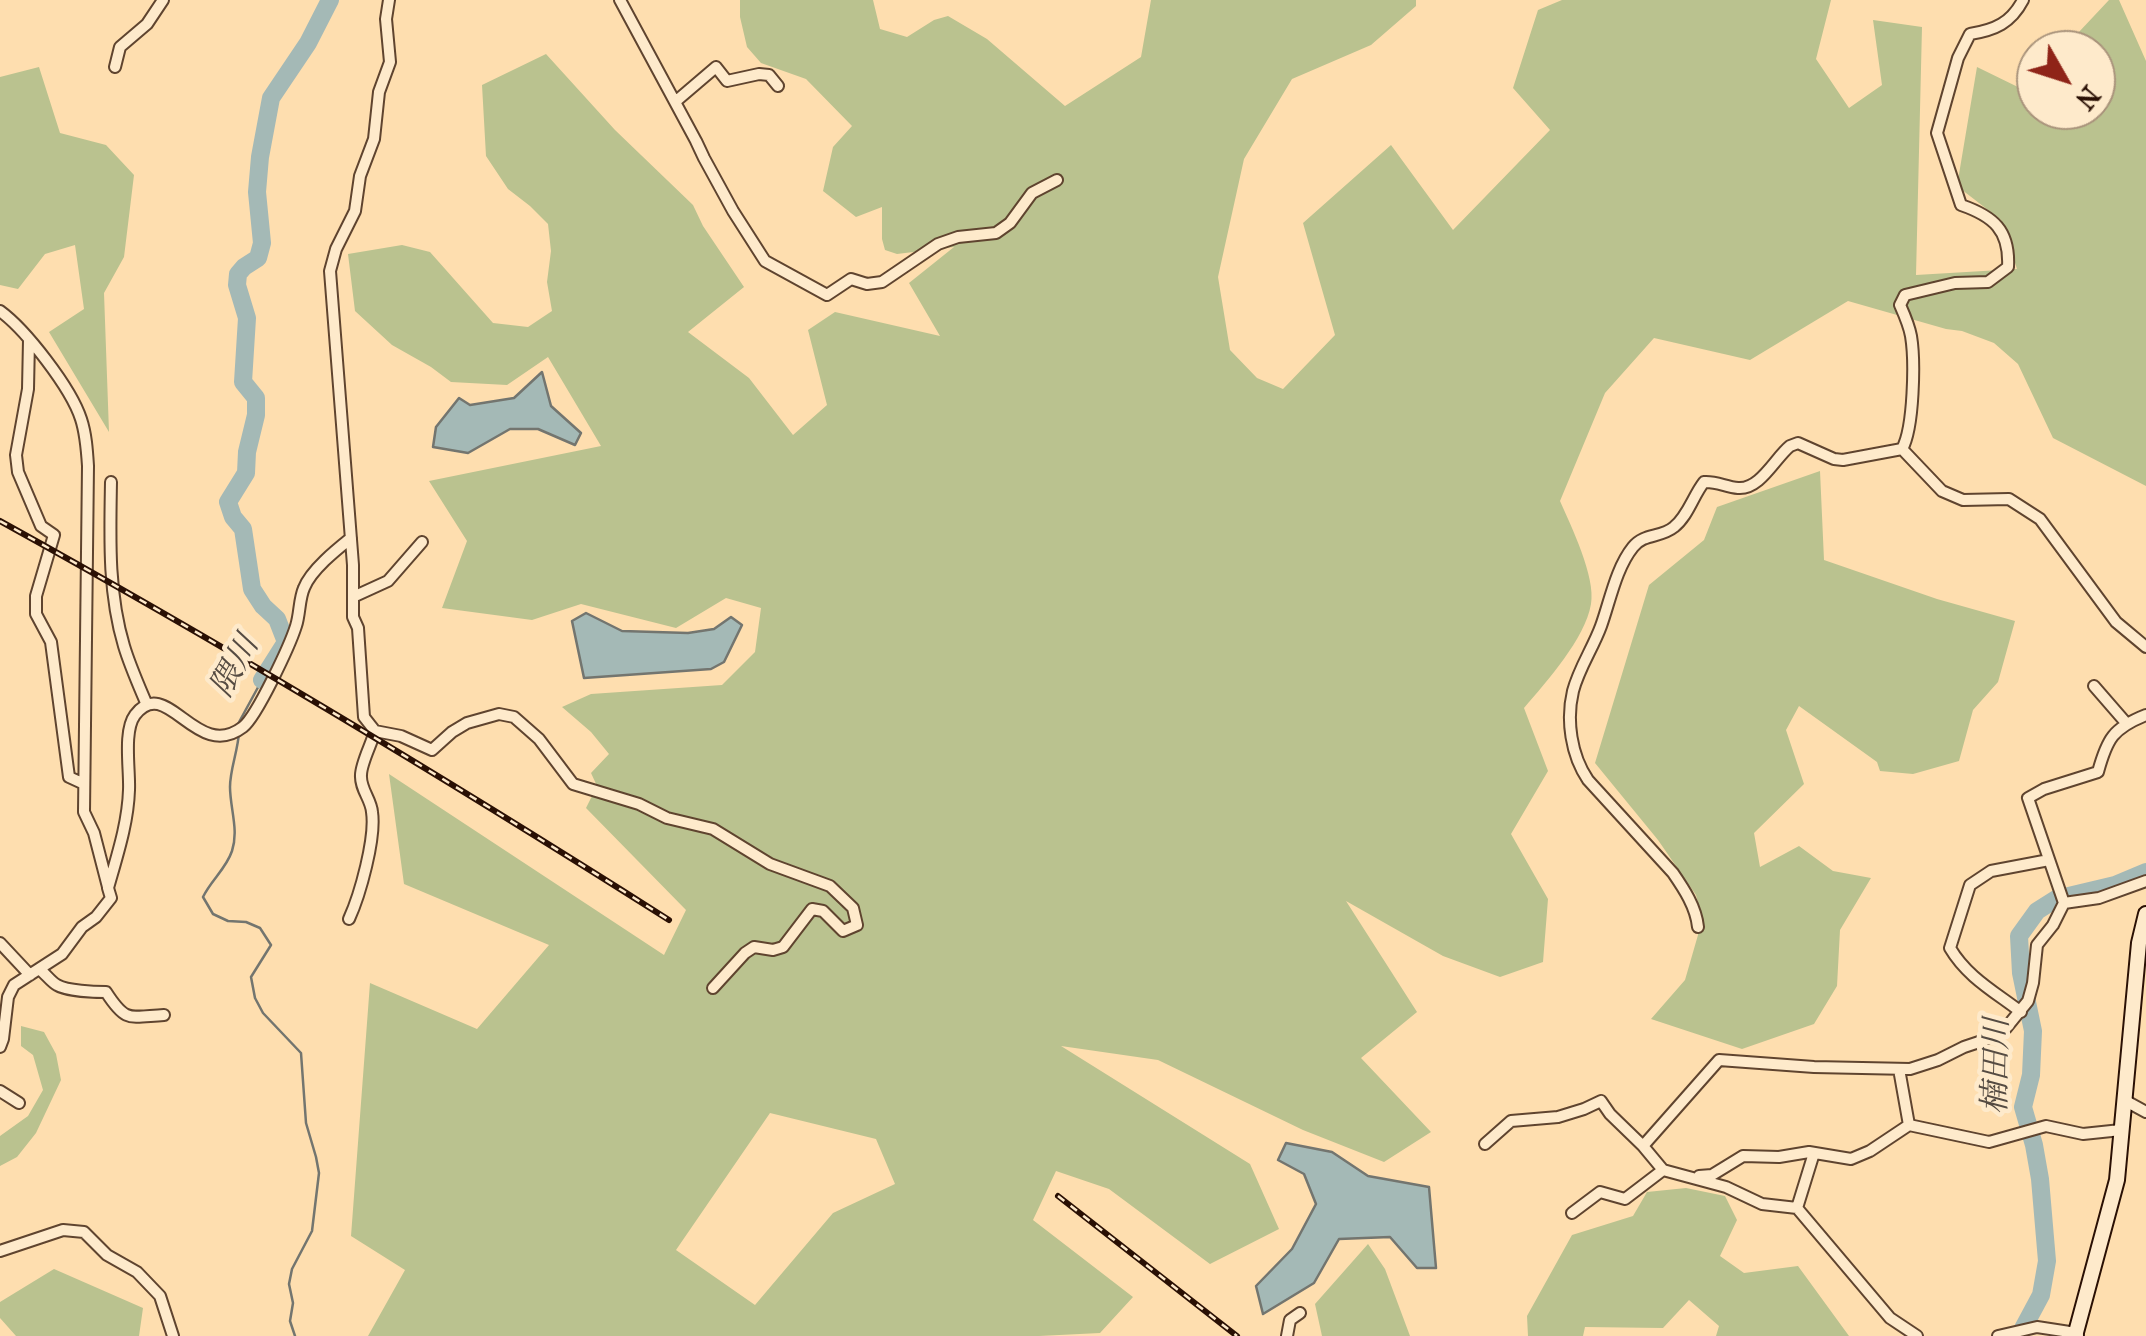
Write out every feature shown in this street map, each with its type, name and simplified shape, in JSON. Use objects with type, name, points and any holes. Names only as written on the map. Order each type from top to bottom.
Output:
[{"type":"street","points":[[115,67],[120,47],[146,24],[163,0]]},
{"type":"street","points":[[389,0],[386,19],[390,62],[375,110],[374,139],[360,176],[355,211],[330,271],[364,716],[375,730],[432,750],[467,722],[499,714],[514,717],[539,739],[573,784],[640,804],[667,818],[713,829],[770,864],[830,886],[853,908],[857,924],[843,931],[823,911],[812,909],[783,947],[754,948],[745,953],[713,988]]},
{"type":"street","points":[[620,0],[733,211],[766,261],[827,295],[851,279],[866,284],[882,282],[938,244],[958,237],[996,233],[1010,223],[1032,193],[1057,180]]},
{"type":"street","points":[[1902,449],[1908,438],[1912,399],[1912,338],[1900,304],[1905,295],[1955,283],[1988,282],[2008,267],[2009,251],[1995,221],[1961,205],[1937,133],[1958,58],[1970,34],[1997,28],[2016,14],[2023,0]]},
{"type":"street","points":[[675,102],[716,67],[727,81],[759,74],[769,75],[778,86]]},
{"type":"street","points":[[0,311],[19,326],[70,394],[86,440],[82,783],[84,812],[94,833],[111,898],[62,954],[14,985],[8,997],[0,1048]]},
{"type":"street","points":[[29,340],[28,390],[16,455],[18,472],[40,526],[54,536],[36,596],[36,614],[52,642],[69,776],[82,783]]},
{"type":"street","points":[[1698,927],[1697,917],[1673,874],[1588,780],[1574,754],[1574,690],[1626,557],[1640,540],[1676,525],[1704,482],[1738,488],[1750,486],[1790,446],[1798,443],[1843,460],[1902,449]]},
{"type":"street","points":[[1902,449],[1942,491],[1963,500],[2009,499],[2040,518],[2116,622],[2146,647]]},
{"type":"street","points":[[111,482],[110,561],[117,616],[124,648],[146,705]]},
{"type":"street","points":[[108,888],[127,819],[130,726],[135,714],[146,705],[164,704],[205,734],[217,738],[245,726],[290,644],[304,587],[329,556],[351,538]]},
{"type":"street","points":[[353,597],[388,581],[422,542]]},
{"type":"street","points":[[2094,686],[2126,724]]},
{"type":"street","points":[[1643,1146],[1719,1060],[1899,1070],[1926,1064],[2006,1028],[2021,1012],[2031,992],[2037,945],[2053,925],[2062,898],[2028,798],[2098,772],[2106,744],[2126,724],[2146,714]]},
{"type":"street","points":[[350,919],[370,844],[372,811],[360,773],[375,730]]},
{"type":"street","points":[[2021,1012],[1980,983],[1950,948],[1970,885],[1991,872],[2048,860]]},
{"type":"street","points":[[2062,898],[2098,898],[2146,881]]},
{"type":"street","points":[[1998,1336],[2037,1328],[2076,1335],[2117,1180],[2139,943],[2146,914]]},
{"type":"street","points":[[0,943],[57,985],[106,992],[126,1017],[164,1016]]},
{"type":"street","points":[[2132,1029],[2146,1038]]},
{"type":"street","points":[[1899,1070],[1909,1125]]},
{"type":"street","points":[[0,1091],[19,1104]]},
{"type":"street","points":[[2124,1100],[2146,1112]]},
{"type":"street","points":[[1485,1144],[1511,1121],[1558,1118],[1600,1101],[1663,1170],[1726,1187],[1762,1204],[1797,1208],[1890,1318],[1917,1336]]},
{"type":"street","points":[[1688,1176],[1712,1175],[1743,1156],[1814,1153],[1851,1160],[1909,1125],[1989,1142],[2046,1126],[2083,1134],[2121,1130]]},
{"type":"street","points":[[1797,1208],[1814,1153]]},
{"type":"street","points":[[1572,1214],[1600,1192],[1625,1199],[1663,1170]]},
{"type":"street","points":[[0,1251],[63,1230],[84,1232],[107,1255],[137,1272],[160,1296],[174,1336]]},
{"type":"street","points":[[1287,1336],[1290,1320],[1300,1313]]},
{"type":"green space","points":[[740,0],[873,0],[880,29],[907,37],[948,16],[987,39],[1065,106],[1141,57],[1151,0],[1416,0],[1416,6],[1371,45],[1292,79],[1244,159],[1218,277],[1230,350],[1257,378],[1283,389],[1335,335],[1303,223],[1391,145],[1453,230],[1550,130],[1513,88],[1538,10],[1562,0],[1831,0],[1816,59],[1849,108],[1882,85],[1873,20],[1922,27],[1916,275],[2017,269],[2001,220],[1957,186],[1977,67],[2016,86],[2016,130],[2116,130],[2116,30],[2081,30],[2109,0],[2119,0],[2146,61],[2146,486],[2053,438],[2018,364],[1994,343],[1962,331],[1848,301],[1750,360],[1654,338],[1605,393],[1560,501],[1586,566],[1591,604],[1573,645],[1524,708],[1548,771],[1511,834],[1548,899],[1543,962],[1500,977],[1443,956],[1346,901],[1417,1012],[1361,1058],[1431,1132],[1384,1162],[1303,1130],[1158,1060],[1061,1046],[1250,1164],[1279,1229],[1210,1264],[1109,1189],[1056,1171],[1033,1220],[1133,1297],[1100,1333],[368,1336],[405,1270],[351,1236],[370,983],[477,1029],[549,945],[404,884],[389,774],[664,955],[686,910],[586,808],[597,786],[591,773],[609,754],[562,707],[591,694],[722,685],[755,652],[761,608],[726,598],[676,628],[581,604],[532,620],[442,608],[467,541],[429,481],[601,446],[548,357],[507,385],[451,382],[392,345],[355,311],[348,254],[402,245],[430,252],[493,323],[528,327],[552,311],[547,282],[551,251],[548,224],[508,189],[486,156],[482,85],[546,54],[615,130],[693,205],[744,287],[688,332],[749,378],[793,435],[827,405],[808,330],[835,312],[940,336],[909,283],[954,247],[897,254],[885,250],[882,207],[856,217],[823,191],[833,147],[852,126],[806,79],[761,63],[747,47]],"holes":[[[770,1113],[876,1139],[895,1184],[833,1213],[755,1305],[676,1250]]]},
{"type":"green space","points":[[39,67],[60,133],[106,145],[134,175],[124,257],[104,293],[109,432],[49,332],[84,309],[75,245],[45,254],[18,289],[0,285],[0,77]]},
{"type":"green space","points":[[1820,471],[1824,560],[2015,621],[1998,682],[1973,710],[1959,761],[1913,774],[1880,771],[1877,762],[1799,706],[1786,730],[1804,784],[1754,833],[1760,867],[1799,846],[1833,871],[1871,878],[1840,930],[1837,986],[1814,1024],[1742,1049],[1651,1019],[1685,980],[1698,935],[1700,911],[1696,895],[1658,840],[1595,763],[1649,585],[1704,540],[1717,507]]},
{"type":"green space","points":[[21,1026],[44,1032],[56,1054],[61,1080],[36,1133],[17,1157],[0,1166],[0,1136],[28,1116],[43,1090],[33,1055],[21,1046]]},
{"type":"green space","points":[[1686,1188],[1725,1196],[1737,1220],[1720,1256],[1744,1273],[1798,1266],[1849,1336],[1716,1336],[1719,1326],[1689,1300],[1663,1328],[1585,1327],[1583,1336],[1528,1336],[1527,1316],[1572,1235],[1633,1216],[1647,1192]]},
{"type":"green space","points":[[1368,1244],[1385,1269],[1410,1336],[1322,1336],[1315,1304]]},
{"type":"green space","points":[[54,1269],[143,1308],[139,1336],[16,1336],[0,1318],[0,1302]]},
{"type":"shaded area","points":[[542,372],[551,406],[581,433],[575,445],[538,429],[510,429],[468,453],[433,447],[436,427],[459,398],[470,405],[514,398]]},
{"type":"shaded area","points":[[586,613],[622,631],[688,633],[714,629],[731,617],[742,625],[724,662],[711,669],[584,678],[572,621]]},
{"type":"shaded area","points":[[1286,1143],[1332,1152],[1368,1176],[1429,1187],[1436,1268],[1417,1268],[1390,1237],[1339,1239],[1314,1283],[1263,1314],[1256,1286],[1292,1249],[1316,1204],[1304,1174],[1278,1160]]},
{"type":"waterway","name":"隈川","points":[[262,680],[286,642],[277,619],[252,589],[243,529],[228,502],[246,473],[256,415],[256,398],[243,382],[247,318],[237,285],[238,274],[258,258],[262,243],[257,192],[271,98],[308,43],[330,0]]},
{"type":"waterway","name":"隈川","points":[[238,724],[262,680]]},
{"type":"waterway","name":"隈川","points":[[239,732],[230,787],[234,843],[226,863],[203,897],[213,914],[260,928],[271,945],[251,977],[255,998],[263,1013],[301,1053],[306,1123],[319,1173],[312,1231],[292,1269],[289,1284],[293,1303],[290,1321],[295,1336]]},
{"type":"waterway","name":"楠田川","points":[[2019,1336],[2041,1295],[2047,1261],[2040,1179],[2023,1107],[2031,1075],[2033,1031],[2021,973],[2019,936],[2037,911],[2056,899],[2115,885],[2146,872]]},
{"type":"railway","points":[[0,521],[338,716],[669,920]]},
{"type":"railway","points":[[1058,1196],[1237,1336]]}]
